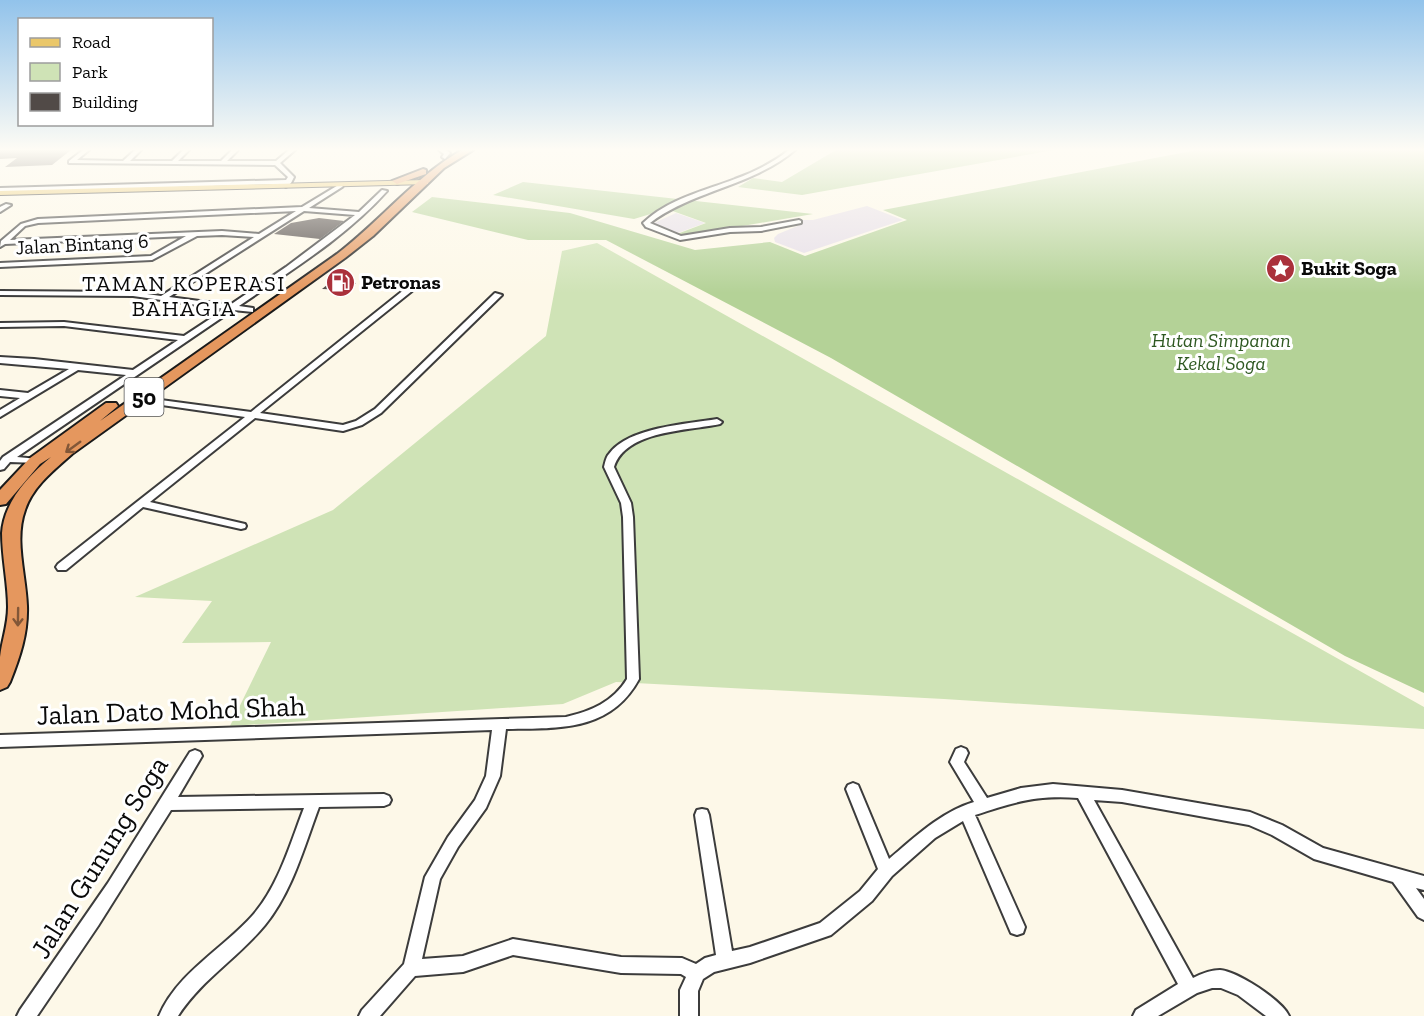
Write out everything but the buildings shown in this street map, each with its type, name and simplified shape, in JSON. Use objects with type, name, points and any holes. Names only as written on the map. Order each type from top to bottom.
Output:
[{"type":"highway","name":"50","points":[[0,500],[35,461],[345,242],[397,197]]},
{"type":"highway","name":"50","points":[[0,682],[14,646],[19,621],[11,533],[16,506],[28,487],[45,469],[341,256],[369,234],[404,197]]},
{"type":"street","points":[[162,298],[323,197]]},
{"type":"street","points":[[2,462],[187,339],[328,241],[378,197]]},
{"type":"street","points":[[693,197],[646,223],[648,226],[680,238],[729,230],[761,229],[799,222]]},
{"type":"street","points":[[0,210],[8,205]]},
{"type":"street","points":[[1,244],[27,223],[304,210],[361,214]]},
{"type":"street","points":[[1,244],[226,233],[262,236]]},
{"type":"street","name":"Jalan Bintang 6","points":[[0,266],[152,258],[195,234]]},
{"type":"street","points":[[62,567],[408,291]]},
{"type":"street","points":[[1,294],[107,293],[250,310]]},
{"type":"street","points":[[141,399],[343,428],[359,423],[378,411],[498,295]]},
{"type":"street","points":[[0,325],[64,324],[187,339]]},
{"type":"street","points":[[0,360],[28,360],[104,372],[134,373]]},
{"type":"street","points":[[0,414],[77,367]]},
{"type":"street","points":[[0,393],[28,396]]},
{"type":"street","name":"Jalan Dato Mohd Shah","points":[[0,741],[566,722],[590,717],[608,708],[625,694],[633,679],[628,518],[626,503],[609,467],[609,461],[615,451],[642,436],[717,422]]},
{"type":"street","points":[[2,462],[35,461]]},
{"type":"street","points":[[142,504],[241,526]]},
{"type":"street","points":[[368,1016],[411,968],[433,878],[453,842],[481,804],[494,776],[500,724]]},
{"type":"street","points":[[961,753],[957,762],[983,804]]},
{"type":"street","name":"Jalan Gunung Soga","points":[[26,1016],[55,976],[168,804],[195,756]]},
{"type":"street","points":[[853,789],[886,871]]},
{"type":"street","points":[[690,1016],[689,990],[697,973],[711,964],[750,955],[825,929],[866,897],[886,871],[930,833],[966,811],[1021,794],[1042,791],[1122,796],[1250,819],[1277,830],[1319,854],[1424,883]]},
{"type":"street","points":[[1083,793],[1189,988]]},
{"type":"street","points":[[168,804],[384,800]]},
{"type":"street","points":[[168,1016],[183,993],[260,918],[285,874],[314,801]]},
{"type":"street","points":[[966,811],[1017,927]]},
{"type":"street","points":[[702,815],[725,961]]},
{"type":"street","points":[[1399,877],[1424,912]]},
{"type":"street","points":[[411,968],[463,964],[513,947],[621,965],[682,966],[697,973]]},
{"type":"street","points":[[1142,1016],[1174,994],[1220,979],[1239,986],[1280,1016]]},
{"type":"shaded area","points":[[867,206],[903,220],[804,253],[775,242],[774,238],[778,234],[800,225],[797,220],[813,220]]},
{"type":"shaded area","points":[[676,213],[705,223],[675,234],[654,226],[654,223]]},
{"type":"green space","name":"Hutan Simpanan Kekal Soga","points":[[431,197],[436,197],[570,213],[695,250],[770,242],[805,256],[907,220],[883,210],[949,197],[1424,197],[1424,693],[1345,656],[831,358],[606,240],[528,240],[412,212]]},
{"type":"green space","points":[[507,197],[663,197],[813,214],[684,236],[677,234],[706,223],[667,209],[634,219]]},
{"type":"green space","points":[[597,243],[1424,707],[1424,729],[944,699],[616,682],[563,704],[230,726],[271,642],[182,643],[212,601],[135,597],[333,510],[546,336],[562,251]]},
{"type":"place","name":"Bukit Soga","points":[[1280,268]]},
{"type":"place","name":"Petronas","points":[[340,282]]},
{"type":"district","name":"TAMAN KOPERASI BAHAGIA","points":[[184,296]]}]
